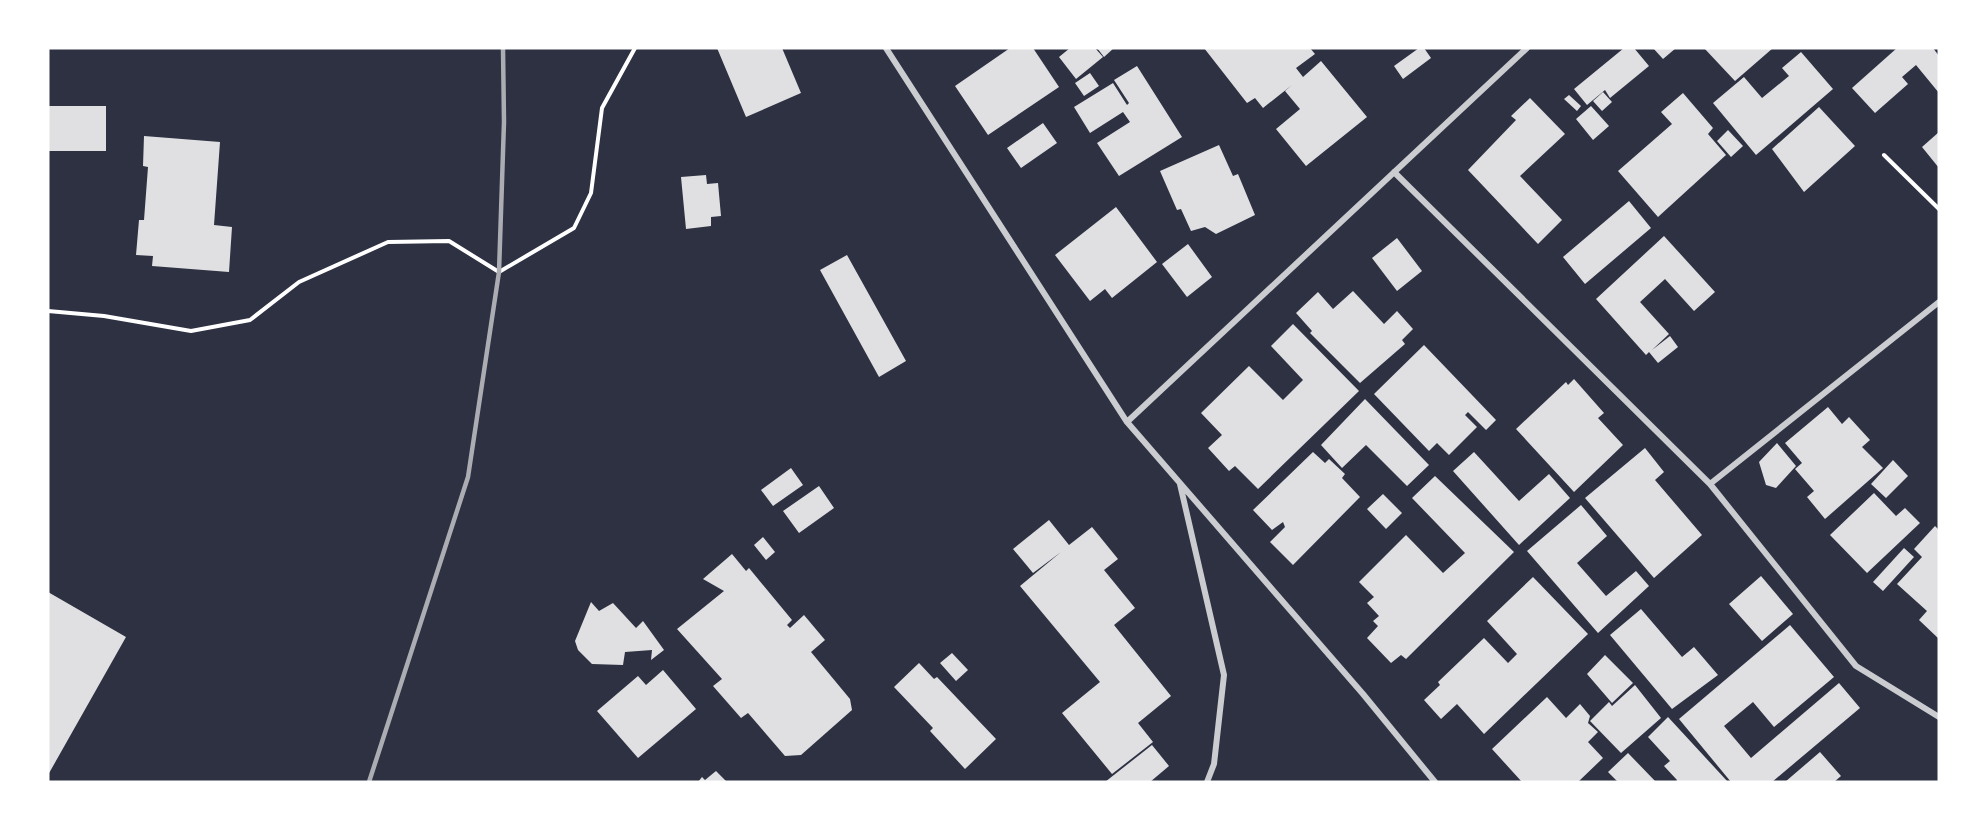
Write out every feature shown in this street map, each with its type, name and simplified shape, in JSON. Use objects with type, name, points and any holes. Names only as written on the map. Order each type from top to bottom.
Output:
[{"type":"street","points":[[886,48],[1127,422],[1363,694],[1435,782]]},
{"type":"street","points":[[1127,422],[1527,48]]},
{"type":"street","points":[[1394,172],[1710,484],[1856,666],[1939,717]]},
{"type":"street","points":[[1710,484],[1939,302]]},
{"type":"street","points":[[1180,484],[1224,675],[1215,764],[1207,782]]},
{"type":"path","points":[[48,311],[104,316],[191,331],[250,320],[299,282],[388,242],[449,241],[499,272],[574,228],[591,193],[602,108],[635,48]]},
{"type":"path","points":[[1884,155],[1939,209]]},
{"type":"building","points":[[717,48],[782,48],[801,93],[746,117]]},
{"type":"building","points":[[1010,48],[1033,48],[1059,87],[988,135],[955,86]]},
{"type":"building","points":[[1070,48],[1095,48],[1103,57],[1076,79],[1059,57]]},
{"type":"building","points":[[1097,48],[1114,48],[1104,57]]},
{"type":"building","points":[[1204,48],[1310,48],[1315,54],[1296,68],[1303,77],[1321,61],[1367,117],[1306,166],[1276,129],[1300,109],[1285,91],[1292,85],[1263,108],[1255,98],[1247,103]]},
{"type":"building","points":[[1419,48],[1424,48],[1431,58],[1403,79],[1394,66]]},
{"type":"building","points":[[1624,48],[1634,48],[1649,66],[1610,98],[1605,90],[1587,105],[1574,89]]},
{"type":"building","points":[[1653,48],[1676,48],[1663,59]]},
{"type":"building","points":[[1704,48],[1773,48],[1735,81]]},
{"type":"building","points":[[1897,48],[1933,48],[1939,56],[1939,93],[1916,65],[1902,77],[1908,84],[1875,113],[1852,88]]},
{"type":"building","points":[[1801,52],[1833,89],[1756,155],[1713,103],[1744,77],[1762,98],[1789,76],[1782,68]]},
{"type":"building","points":[[1137,66],[1182,137],[1119,176],[1097,143],[1130,122],[1123,112],[1090,133],[1074,107],[1113,83],[1127,105],[1129,103],[1114,80]]},
{"type":"building","points":[[1090,73],[1099,86],[1084,96],[1075,83]]},
{"type":"building","points":[[1603,92],[1612,102],[1602,111],[1593,101]]},
{"type":"building","points":[[1683,93],[1713,128],[1708,134],[1726,155],[1658,217],[1618,171],[1672,124],[1661,112]]},
{"type":"building","points":[[1569,95],[1581,106],[1577,111],[1564,99]]},
{"type":"building","points":[[1530,98],[1565,134],[1520,176],[1562,220],[1538,244],[1468,170],[1516,120],[1511,116]]},
{"type":"building","points":[[48,106],[106,106],[106,151],[48,151]]},
{"type":"building","points":[[1591,106],[1609,126],[1593,140],[1576,119]]},
{"type":"building","points":[[1819,107],[1855,146],[1804,192],[1772,149]]},
{"type":"building","points":[[1043,123],[1057,143],[1021,168],[1007,148]]},
{"type":"building","points":[[1728,130],[1743,146],[1731,157],[1717,141]]},
{"type":"building","points":[[1939,132],[1939,168],[1922,147]]},
{"type":"building","points":[[144,136],[220,142],[214,225],[232,227],[229,272],[152,266],[153,256],[136,255],[139,220],[144,220],[148,167],[143,166]]},
{"type":"building","points":[[1219,145],[1233,176],[1238,174],[1255,215],[1216,234],[1205,227],[1191,231],[1181,209],[1177,210],[1160,171]]},
{"type":"building","points":[[706,175],[707,184],[718,183],[721,216],[711,217],[711,226],[686,229],[681,177]]},
{"type":"building","points":[[1629,201],[1651,228],[1585,284],[1563,257]]},
{"type":"building","points":[[1116,207],[1157,262],[1112,298],[1105,289],[1090,301],[1055,255]]},
{"type":"building","points":[[1664,236],[1715,292],[1694,311],[1665,279],[1640,302],[1669,334],[1652,350],[1670,336],[1678,347],[1658,363],[1649,352],[1646,355],[1596,299]]},
{"type":"building","points":[[1397,238],[1422,271],[1397,291],[1372,258]]},
{"type":"building","points":[[1188,244],[1212,277],[1187,297],[1162,264]]},
{"type":"building","points":[[847,255],[906,361],[879,377],[820,270]]},
{"type":"building","points":[[1353,291],[1384,324],[1397,311],[1413,329],[1402,340],[1405,344],[1360,383],[1310,333],[1312,331],[1296,313],[1318,292],[1333,309]]},
{"type":"building","points":[[1293,324],[1359,391],[1258,489],[1235,466],[1229,471],[1208,448],[1222,435],[1201,413],[1249,366],[1283,400],[1303,380],[1271,346]]},
{"type":"building","points":[[1424,345],[1496,420],[1486,430],[1468,412],[1465,415],[1477,427],[1449,455],[1437,443],[1429,451],[1374,394]]},
{"type":"building","points":[[1574,379],[1604,413],[1598,418],[1623,445],[1574,492],[1516,429],[1566,382],[1568,385]]},
{"type":"building","points":[[1365,399],[1429,465],[1407,486],[1366,445],[1342,468],[1321,445]]},
{"type":"building","points":[[1828,407],[1842,424],[1849,417],[1870,440],[1862,447],[1883,468],[1825,519],[1807,497],[1814,491],[1795,469],[1802,463],[1785,443]]},
{"type":"building","points":[[1777,443],[1796,466],[1776,488],[1766,485],[1759,462]]},
{"type":"building","points":[[1645,448],[1664,472],[1655,480],[1702,535],[1654,578],[1585,498]]},
{"type":"building","points":[[1313,452],[1325,463],[1329,459],[1345,474],[1342,478],[1360,497],[1293,565],[1270,542],[1285,527],[1283,522],[1272,530],[1253,510]]},
{"type":"building","points":[[1474,452],[1519,501],[1549,474],[1570,498],[1519,545],[1453,471]]},
{"type":"building","points":[[1893,460],[1908,476],[1886,498],[1871,484]]},
{"type":"building","points":[[791,468],[803,485],[773,506],[761,490]]},
{"type":"building","points":[[1435,476],[1514,552],[1406,659],[1401,655],[1391,663],[1367,638],[1378,626],[1373,621],[1379,616],[1367,603],[1374,597],[1359,582],[1406,535],[1443,573],[1465,553],[1412,498]]},
{"type":"building","points":[[819,486],[834,508],[799,533],[783,511]]},
{"type":"building","points":[[1874,493],[1896,516],[1905,508],[1920,523],[1867,573],[1830,535]]},
{"type":"building","points":[[1383,494],[1402,513],[1386,529],[1367,509]]},
{"type":"building","points":[[1581,505],[1607,536],[1577,563],[1606,596],[1636,571],[1649,586],[1598,633],[1527,551]]},
{"type":"building","points":[[1049,520],[1069,545],[1092,527],[1118,559],[1104,570],[1135,608],[1114,625],[1171,696],[1138,723],[1153,742],[1112,774],[1062,713],[1100,682],[1020,586],[1061,552],[1033,573],[1013,549]]},
{"type":"building","points":[[1935,526],[1939,530],[1939,639],[1919,620],[1927,611],[1897,584],[1922,557],[1914,549]]},
{"type":"building","points":[[763,537],[775,552],[766,560],[754,545]]},
{"type":"building","points":[[1904,548],[1914,557],[1883,591],[1873,582]]},
{"type":"building","points":[[732,554],[746,571],[749,568],[792,620],[787,625],[790,628],[804,615],[825,640],[811,652],[850,699],[852,710],[801,755],[785,756],[748,713],[741,718],[713,686],[722,679],[677,629],[724,591],[703,579]]},
{"type":"building","points":[[1761,576],[1793,614],[1762,641],[1729,604]]},
{"type":"building","points":[[1533,577],[1588,634],[1484,734],[1457,704],[1441,719],[1424,700],[1440,685],[1438,682],[1484,638],[1508,663],[1517,654],[1487,621]]},
{"type":"building","points":[[48,592],[126,637],[48,775]]},
{"type":"building","points":[[591,602],[599,611],[613,603],[636,628],[643,621],[664,650],[651,660],[652,650],[625,652],[623,665],[592,664],[578,650],[575,641]]},
{"type":"building","points":[[1641,609],[1682,657],[1694,647],[1718,675],[1672,709],[1610,635]]},
{"type":"building","points":[[1790,625],[1834,677],[1774,727],[1753,702],[1724,726],[1751,758],[1839,683],[1860,708],[1772,782],[1731,782],[1679,719]]},
{"type":"building","points":[[952,653],[968,670],[956,681],[940,663]]},
{"type":"building","points":[[1605,655],[1633,683],[1612,703],[1587,674]]},
{"type":"building","points":[[919,663],[934,679],[937,677],[996,739],[965,769],[930,731],[933,728],[894,687]]},
{"type":"building","points":[[663,670],[696,709],[638,758],[597,711],[638,676],[646,685]]},
{"type":"building","points":[[1635,685],[1661,718],[1621,753],[1590,721],[1609,702],[1612,706]]},
{"type":"building","points":[[1547,697],[1566,718],[1580,704],[1590,716],[1588,723],[1598,732],[1588,742],[1603,758],[1578,782],[1522,782],[1492,749]]},
{"type":"building","points":[[1668,717],[1728,782],[1676,782],[1677,780],[1664,766],[1670,761],[1648,737]]},
{"type":"building","points":[[1152,745],[1169,766],[1150,782],[1105,782]]},
{"type":"building","points":[[1820,752],[1841,776],[1834,782],[1785,782]]},
{"type":"building","points":[[1628,753],[1656,782],[1618,782],[1608,772]]},
{"type":"building","points":[[716,771],[727,782],[698,782],[702,777],[705,780]]},
{"type":"railway","points":[[369,782],[468,477],[499,272],[504,122],[503,48]]}]
